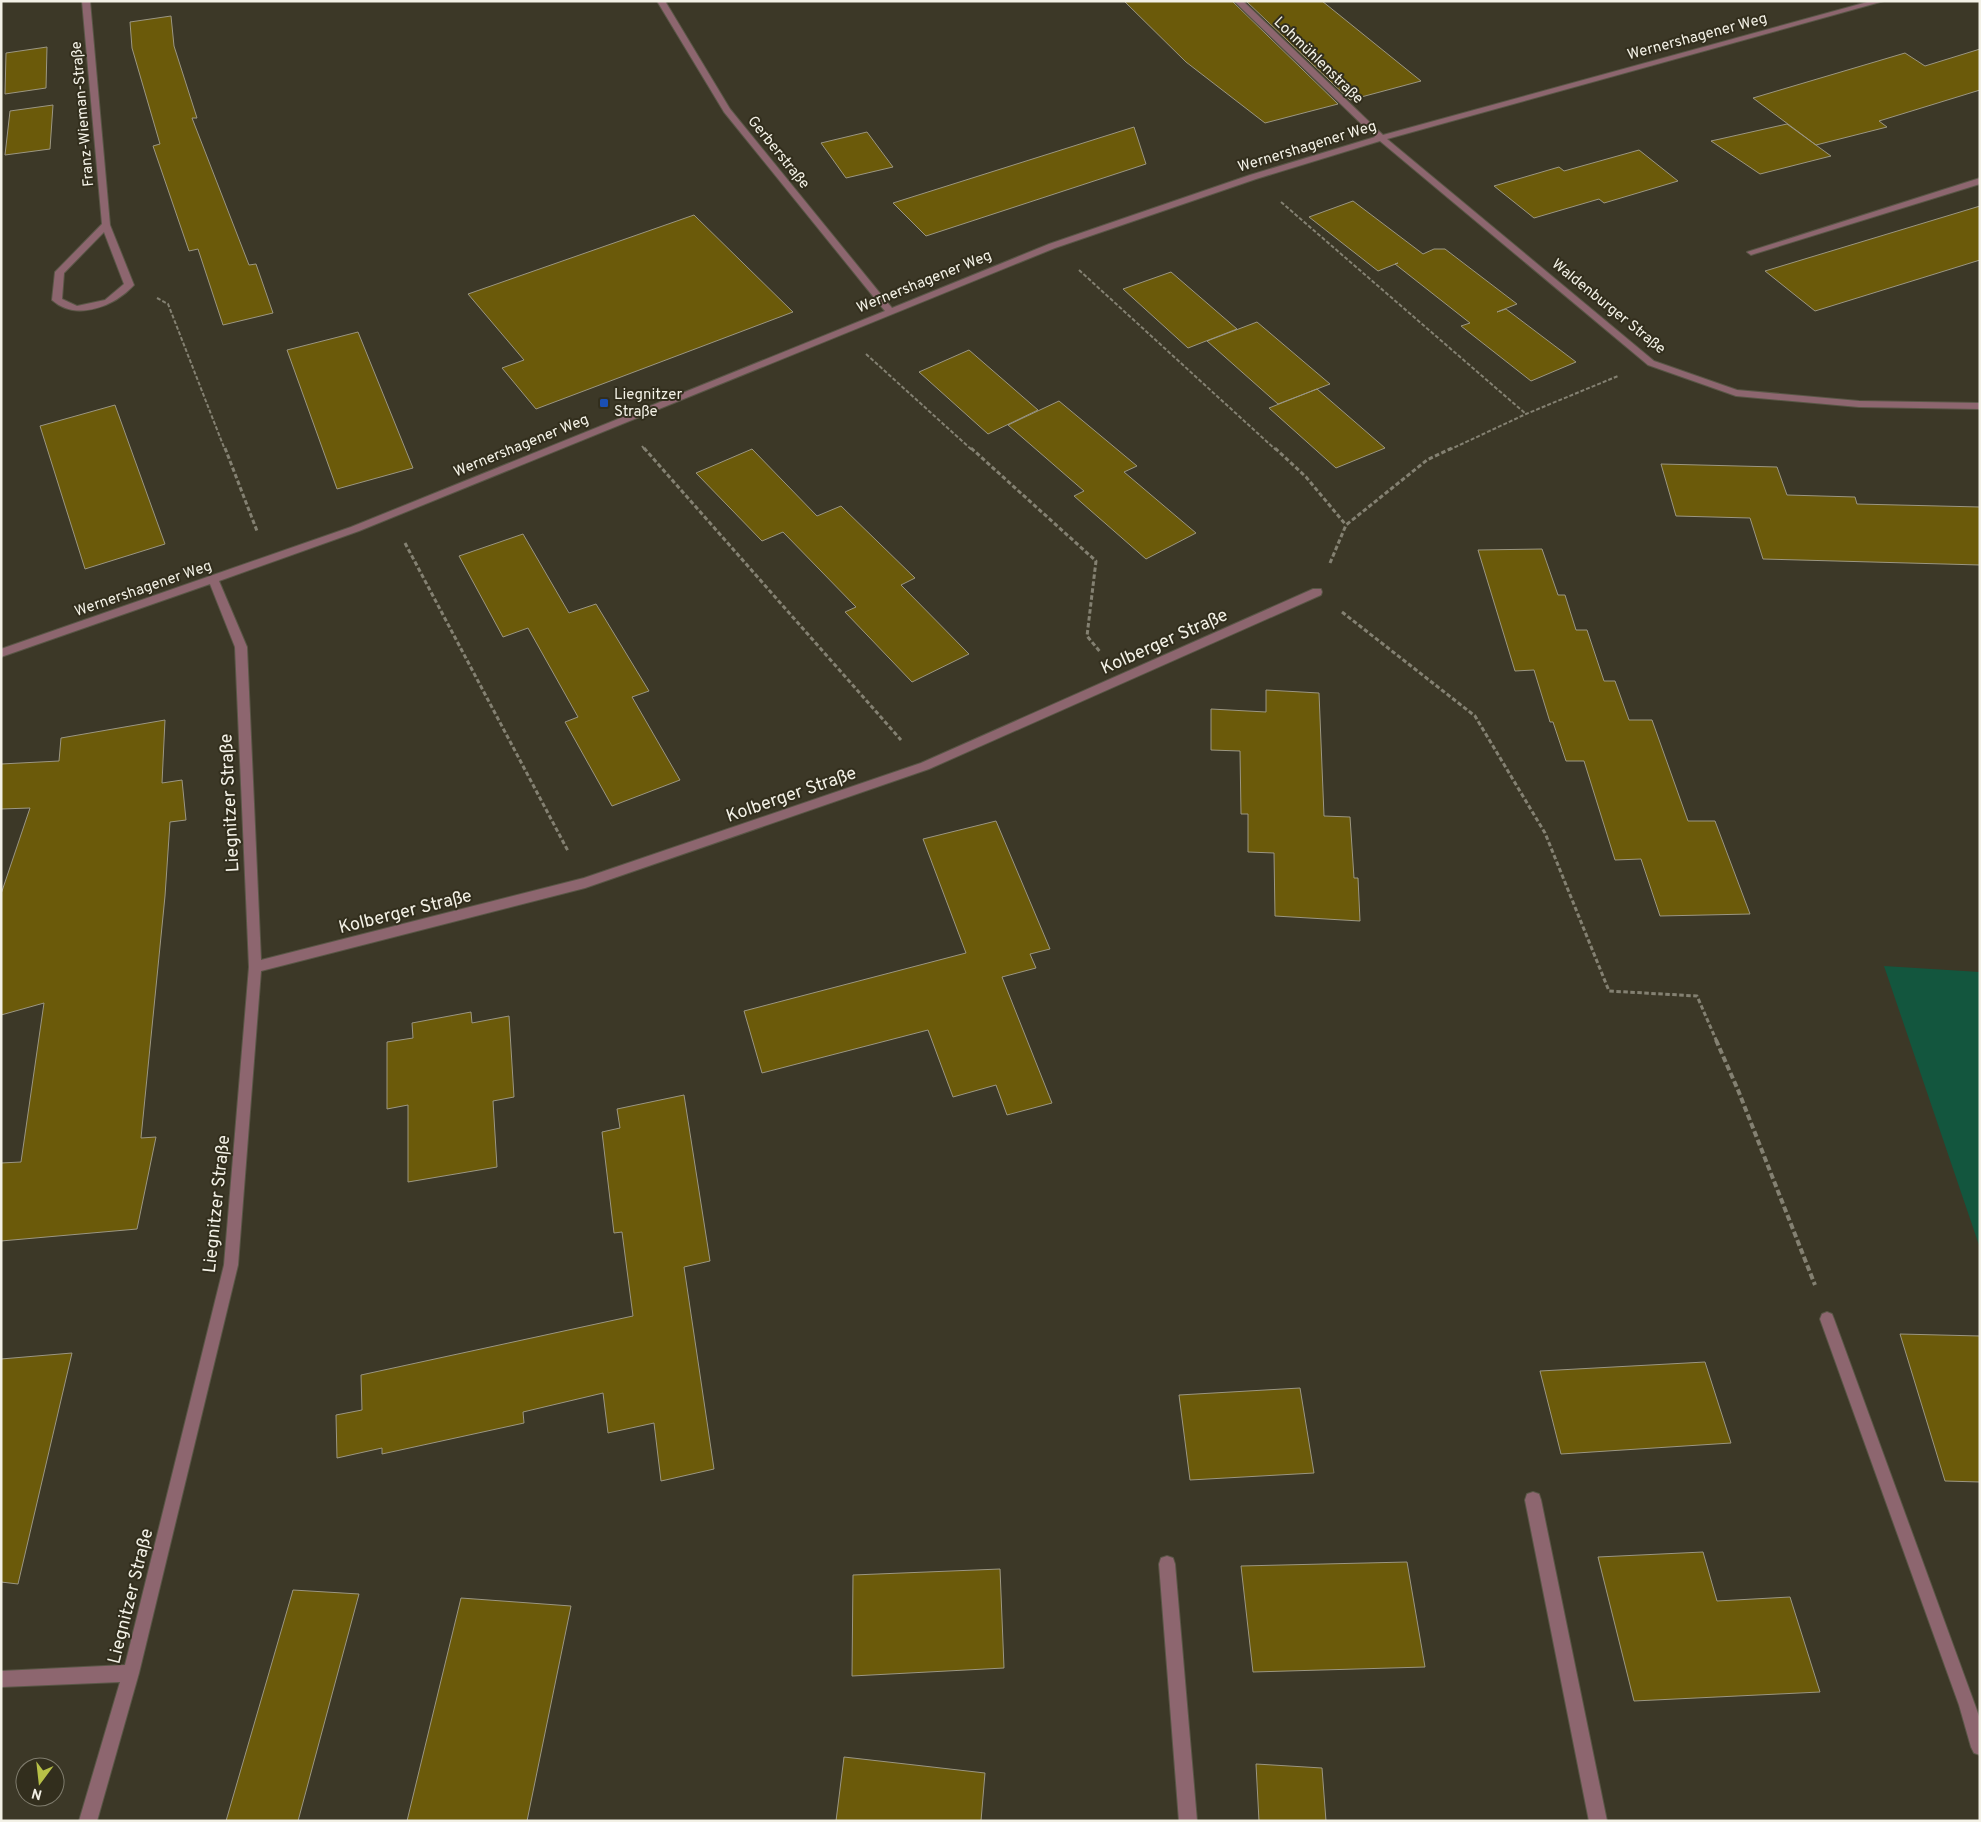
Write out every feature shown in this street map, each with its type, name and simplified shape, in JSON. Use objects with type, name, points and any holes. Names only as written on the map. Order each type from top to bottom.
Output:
[{"type":"street","name":"Franz-Wieman-Straße","points":[[86,1],[106,225],[129,285]]},
{"type":"street","name":"Gerberstraße","points":[[661,1],[727,110],[890,311]]},
{"type":"street","name":"Lohmühlenstraße","points":[[1238,1],[1382,138]]},
{"type":"street","name":"Wernershagener Weg","points":[[1,653],[390,515],[1052,246],[1253,177],[1382,138],[1880,1]]},
{"type":"street","name":"Waldenburger Straße","points":[[1382,138],[1651,363],[1736,393],[1859,404],[1980,406]]},
{"type":"street","points":[[1751,252],[1980,181]]},
{"type":"street","points":[[106,225],[60,272],[57,300],[76,309],[108,302],[129,285]]},
{"type":"street","name":"Liegnitzer Straße","points":[[88,1821],[131,1673],[231,1265],[255,968],[241,647],[213,579]]},
{"type":"street","name":"Kolberger Straße","points":[[255,968],[585,883],[925,766],[1317,592]]},
{"type":"street","points":[[1827,1319],[1968,1705],[1980,1747]]},
{"type":"street","points":[[1533,1500],[1598,1821]]},
{"type":"street","points":[[1167,1564],[1188,1821]]},
{"type":"street","points":[[1,1679],[131,1673]]},
{"type":"path","points":[[1253,177],[1526,414]]},
{"type":"path","points":[[1052,246],[1306,477],[1346,525]]},
{"type":"path","points":[[129,285],[168,304],[270,559]]},
{"type":"path","points":[[840,331],[1096,561],[1087,636],[1123,678]]},
{"type":"path","points":[[1651,363],[1526,414],[1427,460],[1346,525],[1317,592],[1475,716],[1545,833],[1609,991],[1698,996],[1742,1099],[1827,1319]]},
{"type":"path","points":[[620,421],[925,766]]},
{"type":"path","points":[[390,515],[585,883]]},
{"type":"green space","points":[[1884,966],[1980,972],[1980,1248]]},
{"type":"building","points":[[1124,1],[1232,1],[1338,104],[1265,123],[1186,62]]},
{"type":"building","points":[[1246,1],[1322,1],[1421,81],[1350,100]]},
{"type":"building","points":[[171,16],[174,46],[197,118],[192,118],[249,265],[256,264],[273,313],[223,325],[198,249],[189,251],[153,146],[160,144],[132,48],[130,22]]},
{"type":"building","points":[[47,47],[46,88],[5,94],[6,53]]},
{"type":"building","points":[[1980,49],[1980,90],[1879,121],[1887,127],[1816,145],[1753,98],[1905,53],[1925,66]]},
{"type":"building","points":[[53,105],[50,149],[5,155],[10,111]]},
{"type":"building","points":[[1787,124],[1831,156],[1760,174],[1711,141]]},
{"type":"building","points":[[1134,127],[1146,164],[926,236],[893,203]]},
{"type":"building","points":[[867,132],[893,167],[846,178],[821,143]]},
{"type":"building","points":[[1639,150],[1678,181],[1604,203],[1599,199],[1534,218],[1494,186],[1559,167],[1564,171]]},
{"type":"building","points":[[1353,201],[1423,254],[1434,249],[1445,249],[1517,304],[1497,312],[1506,309],[1576,362],[1531,381],[1461,326],[1470,323],[1395,264],[1378,271],[1309,217]]},
{"type":"building","points":[[1980,206],[1980,260],[1815,311],[1765,271]]},
{"type":"building","points":[[694,215],[793,312],[536,409],[502,368],[524,360],[468,294]]},
{"type":"building","points":[[1171,272],[1237,329],[1188,348],[1123,289]]},
{"type":"building","points":[[1257,322],[1330,384],[1278,404],[1207,341]]},
{"type":"building","points":[[358,332],[413,468],[337,489],[287,350]]},
{"type":"building","points":[[969,350],[1038,410],[988,434],[919,372]]},
{"type":"building","points":[[1317,389],[1385,448],[1336,468],[1269,408]]},
{"type":"building","points":[[1059,401],[1137,466],[1124,472],[1196,533],[1146,559],[1074,496],[1084,491],[1008,425]]},
{"type":"building","points":[[115,405],[165,544],[85,569],[40,426]]},
{"type":"building","points":[[752,449],[817,516],[841,506],[915,578],[901,585],[969,654],[912,682],[845,612],[856,607],[783,532],[762,541],[696,473]]},
{"type":"building","points":[[1661,464],[1777,467],[1787,495],[1855,497],[1857,504],[1980,507],[1980,565],[1763,559],[1750,518],[1676,516]]},
{"type":"building","points":[[523,534],[569,613],[596,604],[649,691],[632,697],[680,780],[612,806],[565,722],[578,717],[528,628],[503,637],[459,556]]},
{"type":"building","points":[[1542,549],[1558,595],[1565,595],[1576,630],[1587,630],[1604,681],[1615,681],[1629,720],[1652,720],[1688,821],[1715,821],[1750,914],[1660,916],[1641,859],[1615,860],[1584,761],[1566,761],[1553,722],[1550,722],[1534,670],[1515,671],[1478,550]]},
{"type":"building","points":[[1266,690],[1319,693],[1324,816],[1350,817],[1354,878],[1358,878],[1360,921],[1275,916],[1274,853],[1248,852],[1248,814],[1241,814],[1240,751],[1211,750],[1211,709],[1266,712]]},
{"type":"building","points":[[165,720],[162,783],[182,780],[186,820],[170,822],[165,896],[141,1138],[156,1137],[137,1229],[1,1241],[1,1163],[21,1162],[44,1003],[1,1015],[1,894],[30,808],[1,809],[1,764],[59,761],[61,738]]},
{"type":"building","points":[[996,821],[1050,949],[1030,954],[1036,968],[1002,977],[1052,1103],[1007,1115],[996,1085],[953,1097],[928,1030],[762,1073],[744,1011],[966,953],[923,839]]},
{"type":"building","points":[[471,1012],[472,1023],[509,1016],[514,1097],[493,1101],[497,1167],[408,1182],[408,1105],[387,1109],[387,1042],[413,1038],[412,1023]]},
{"type":"building","points":[[684,1095],[710,1261],[684,1267],[714,1469],[661,1481],[654,1423],[608,1433],[603,1393],[523,1412],[524,1423],[382,1454],[382,1448],[337,1458],[336,1415],[362,1410],[361,1375],[633,1316],[622,1232],[614,1233],[602,1132],[620,1128],[617,1109]]},
{"type":"building","points":[[1900,1334],[1980,1336],[1980,1482],[1945,1481]]},
{"type":"building","points":[[72,1353],[18,1584],[1,1582],[1,1359]]},
{"type":"building","points":[[1705,1362],[1731,1443],[1561,1454],[1540,1371]]},
{"type":"building","points":[[1300,1388],[1314,1473],[1190,1480],[1179,1395]]},
{"type":"building","points":[[1703,1552],[1717,1601],[1790,1597],[1820,1692],[1634,1701],[1598,1557]]},
{"type":"building","points":[[1407,1562],[1425,1667],[1253,1672],[1241,1566]]},
{"type":"building","points":[[1000,1569],[1004,1668],[852,1676],[853,1575]]},
{"type":"building","points":[[293,1590],[359,1594],[298,1821],[226,1821]]},
{"type":"building","points":[[461,1598],[571,1606],[527,1821],[407,1821]]},
{"type":"building","points":[[844,1757],[985,1773],[981,1821],[836,1821]]},
{"type":"building","points":[[1256,1764],[1322,1768],[1326,1821],[1259,1821]]},
{"type":"place","name":"Liegnitzer Straße","points":[[604,403]]}]
